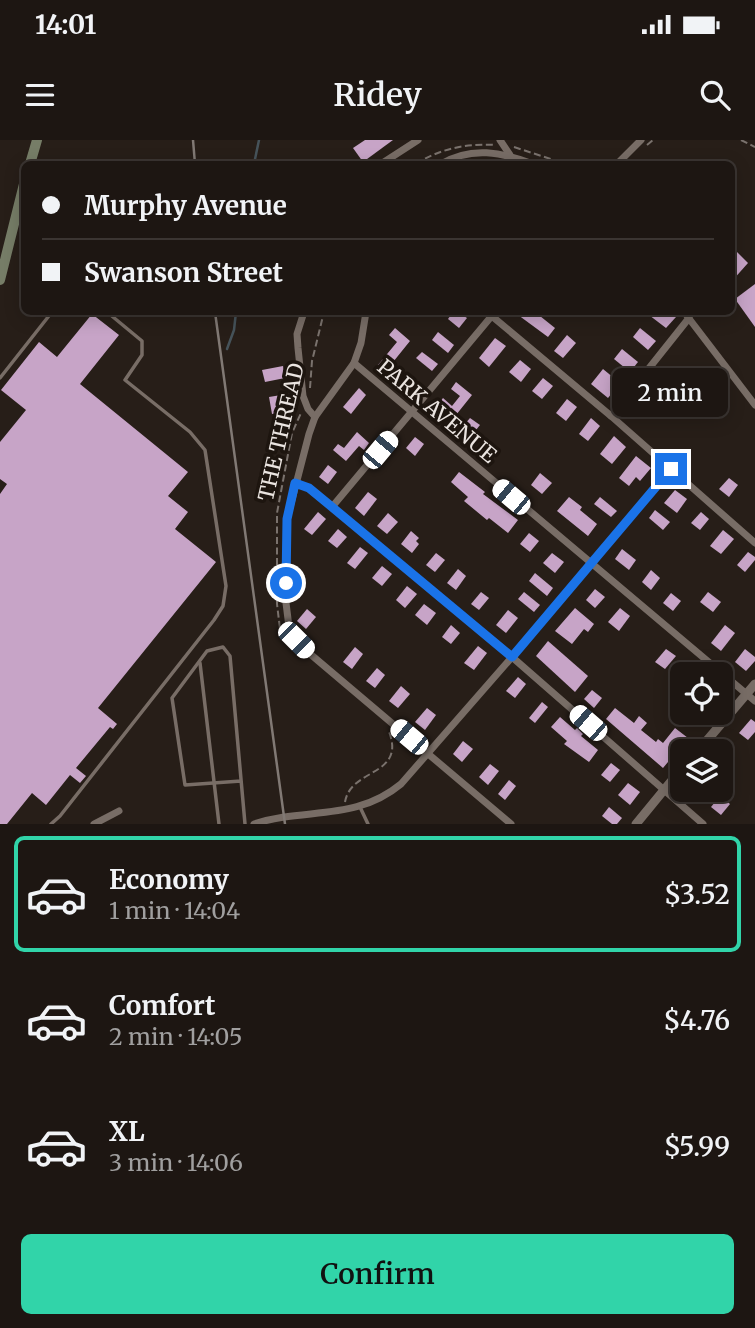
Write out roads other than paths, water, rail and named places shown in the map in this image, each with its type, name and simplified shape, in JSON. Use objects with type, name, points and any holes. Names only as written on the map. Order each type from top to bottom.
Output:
[{"type":"main road","points":[[31,161],[37,140]]},
{"type":"main road","points":[[0,280],[21,196]]},
{"type":"street","points":[[386,161],[418,140]]},
{"type":"street","points":[[500,140],[510,155]]},
{"type":"street","points":[[620,161],[641,140]]},
{"type":"street","points":[[448,161],[464,154],[484,152],[510,155],[525,161]]},
{"type":"street","points":[[303,315],[297,334],[298,348],[306,404],[315,417]]},
{"type":"street","points":[[366,315],[361,343],[354,363],[315,417],[295,483],[286,531],[286,603],[289,627],[296,640],[309,653],[511,824]]},
{"type":"street","points":[[332,507],[489,315]]},
{"type":"street","points":[[493,315],[752,540],[755,530]]},
{"type":"street","points":[[611,416],[686,315],[755,405]]},
{"type":"street","name":"PARK AVENUE","points":[[354,363],[755,701]]},
{"type":"street","points":[[254,824],[284,817],[360,807],[387,795],[401,784],[671,469]]},
{"type":"street","points":[[295,483],[309,488],[512,657],[703,824]]},
{"type":"street","points":[[708,739],[755,684]]},
{"type":"street","points":[[636,824],[670,783]]},
{"type":"street","points":[[94,824],[119,811]]},
{"type":"lane","points":[[0,378],[50,315]]},
{"type":"lane","points":[[51,824],[214,620],[223,606],[226,586],[205,450],[190,432],[125,380],[142,355],[142,341],[111,315]]},
{"type":"lane","points":[[241,781],[186,785],[172,698],[207,651],[223,648],[230,656],[241,781],[244,824]]},
{"type":"lane","points":[[200,661],[219,824]]},
{"type":"lane","points":[[360,807],[368,824]]},
{"type":"waterway","points":[[255,161],[259,140]]},
{"type":"waterway","points":[[227,349],[236,315]]},
{"type":"railway","points":[[193,140],[195,161]]},
{"type":"railway","points":[[215,315],[285,824]]}]
